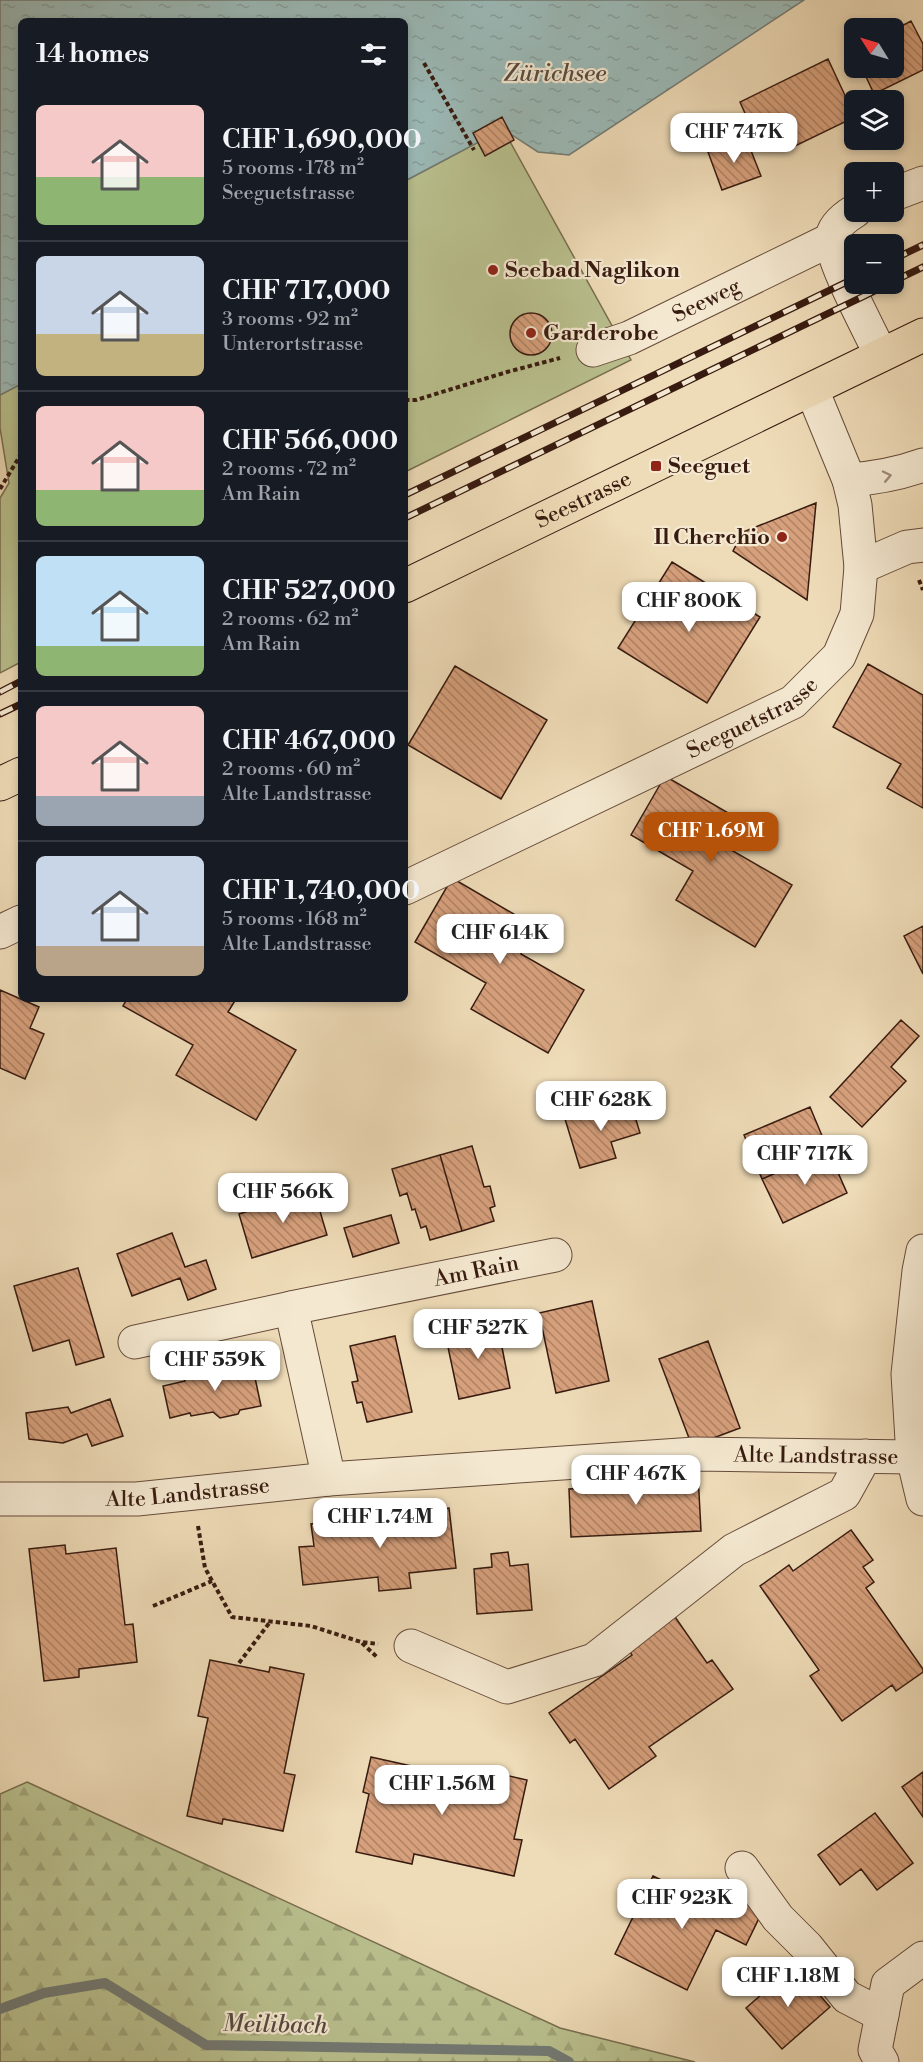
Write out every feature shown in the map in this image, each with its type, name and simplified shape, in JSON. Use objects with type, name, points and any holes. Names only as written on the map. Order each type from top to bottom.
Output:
[{"type":"main road","name":"Seestrasse","points":[[408,585],[923,335]]},
{"type":"main road","points":[[0,784],[18,775]]},
{"type":"street","points":[[904,190],[923,183]]},
{"type":"street","points":[[844,218],[838,225],[832,239],[836,260],[881,354]]},
{"type":"street","name":"Seeweg","points":[[593,350],[629,338],[832,239]]},
{"type":"street","name":"Seeguetstrasse","points":[[408,887],[793,702],[839,656],[857,614],[861,567],[855,505],[849,480],[812,390]]},
{"type":"street","points":[[849,480],[879,478],[923,465]]},
{"type":"street","points":[[861,567],[907,547],[923,545]]},
{"type":"street","points":[[0,932],[18,923]]},
{"type":"street","points":[[923,1251],[919,1271],[913,1457],[923,1499]]},
{"type":"street","name":"Am Rain","points":[[135,1342],[555,1255]]},
{"type":"street","points":[[291,1308],[329,1479]]},
{"type":"street","name":"Alte Landstrasse","points":[[0,1499],[137,1499],[329,1479],[695,1454],[913,1457]]},
{"type":"street","points":[[411,1646],[507,1687],[594,1660],[734,1550],[844,1494],[865,1456]]},
{"type":"street","points":[[741,1868],[778,1917],[807,1947],[847,1997],[882,2015]]},
{"type":"street","points":[[882,2062],[875,2050],[888,1984],[923,1959]]},
{"type":"path","points":[[424,63],[474,150]]},
{"type":"path","points":[[408,400],[416,400],[507,372],[593,350]]},
{"type":"path","points":[[0,489],[18,459]]},
{"type":"path","points":[[192,1493],[205,1568],[232,1617],[311,1626],[361,1642],[411,1646]]},
{"type":"path","points":[[153,1606],[212,1581]]},
{"type":"path","points":[[239,1663],[270,1622]]},
{"type":"path","points":[[361,1642],[383,1663]]},
{"type":"green space","name":"Seebad Naglikon","points":[[503,129],[631,360],[408,471],[408,179]]},
{"type":"green space","points":[[18,386],[18,664],[0,673],[0,498],[9,483],[0,428],[0,395]]},
{"type":"green space","points":[[27,1782],[560,2028],[695,2062],[0,2062],[0,1794]]},
{"type":"water","name":"Zürichsee","points":[[0,0],[804,0],[569,155],[538,152],[503,129],[408,179],[408,18],[18,18],[18,386],[0,395]]},
{"type":"building","points":[[911,21],[923,44],[923,70],[882,90],[872,90],[867,78],[904,78],[904,25]]},
{"type":"building","points":[[828,59],[844,93],[844,122],[793,147],[783,125],[756,138],[740,102]]},
{"type":"building","points":[[502,117],[514,140],[485,156],[473,133]]},
{"type":"building","points":[[746,138],[761,176],[722,190],[708,152]]},
{"type":"building","name":"Garderobe","points":[[531,313],[546,319],[552,334],[546,349],[531,355],[516,349],[510,334],[516,319]]},
{"type":"building","points":[[816,503],[807,600],[733,551],[743,532]]},
{"type":"building","points":[[672,562],[760,617],[707,703],[618,648]]},
{"type":"building","points":[[868,664],[923,695],[923,808],[887,788],[901,764],[833,727]]},
{"type":"building","points":[[455,666],[547,720],[501,799],[408,745]]},
{"type":"building","points":[[665,776],[735,817],[719,843],[792,885],[755,947],[676,900],[693,871],[631,835]]},
{"type":"building","points":[[452,878],[536,927],[521,954],[584,990],[548,1053],[471,1009],[486,983],[415,942]]},
{"type":"building","points":[[923,926],[923,974],[904,936]]},
{"type":"building","points":[[0,990],[18,998],[18,1002],[28,1002],[39,1007],[30,1028],[44,1034],[25,1079],[0,1068]]},
{"type":"building","points":[[125,1002],[234,1002],[228,1012],[296,1050],[256,1120],[176,1075],[193,1045],[123,1006]]},
{"type":"building","points":[[901,1020],[919,1036],[891,1067],[906,1081],[862,1127],[830,1097]]},
{"type":"building","points":[[630,1100],[640,1133],[611,1142],[616,1158],[580,1168],[565,1119]]},
{"type":"building","points":[[810,1107],[828,1150],[762,1179],[744,1135]]},
{"type":"building","points":[[472,1146],[484,1187],[490,1186],[495,1206],[490,1208],[494,1221],[462,1231],[440,1155]]},
{"type":"building","points":[[828,1150],[847,1193],[783,1223],[762,1179]]},
{"type":"building","points":[[440,1155],[462,1231],[430,1240],[426,1226],[421,1228],[415,1209],[412,1210],[407,1193],[400,1196],[392,1169]]},
{"type":"building","points":[[314,1191],[327,1235],[252,1258],[239,1214]]},
{"type":"building","points":[[391,1215],[399,1243],[353,1257],[344,1228]]},
{"type":"building","points":[[172,1233],[185,1267],[206,1260],[216,1289],[188,1300],[180,1278],[132,1296],[117,1254]]},
{"type":"building","points":[[78,1268],[104,1357],[76,1365],[69,1340],[33,1351],[14,1286]]},
{"type":"building","points":[[592,1301],[609,1381],[556,1393],[539,1313]]},
{"type":"building","points":[[497,1322],[510,1388],[459,1399],[445,1333]]},
{"type":"building","points":[[395,1336],[412,1412],[367,1422],[362,1402],[357,1403],[352,1382],[358,1381],[350,1346]]},
{"type":"building","points":[[708,1341],[740,1428],[692,1446],[659,1359]]},
{"type":"building","points":[[251,1359],[261,1406],[240,1410],[238,1414],[220,1418],[213,1412],[191,1416],[190,1413],[170,1418],[163,1386],[185,1381],[184,1378],[212,1372],[215,1366]]},
{"type":"building","points":[[110,1399],[123,1436],[92,1446],[87,1434],[63,1443],[29,1439],[26,1413],[68,1407],[71,1413]]},
{"type":"building","points":[[698,1474],[701,1531],[571,1537],[569,1489],[588,1488],[587,1480]]},
{"type":"building","points":[[449,1508],[456,1568],[409,1573],[411,1588],[379,1591],[378,1577],[303,1585],[299,1547],[314,1546],[311,1524]]},
{"type":"building","points":[[851,1530],[873,1560],[863,1567],[874,1582],[866,1588],[923,1672],[896,1691],[892,1685],[842,1721],[810,1676],[819,1670],[760,1586],[789,1565],[793,1571]]},
{"type":"building","points":[[65,1545],[66,1554],[116,1548],[125,1625],[133,1624],[137,1662],[79,1669],[79,1677],[44,1681],[29,1549]]},
{"type":"building","points":[[508,1552],[510,1566],[528,1564],[532,1610],[477,1614],[474,1569],[492,1567],[491,1554]]},
{"type":"building","points":[[673,1614],[707,1663],[712,1660],[733,1689],[649,1747],[656,1756],[609,1789],[575,1739],[570,1743],[549,1713],[632,1655],[627,1647]]},
{"type":"building","points":[[210,1660],[269,1672],[270,1667],[304,1674],[284,1773],[295,1775],[283,1831],[223,1819],[222,1824],[187,1816],[208,1718],[198,1716]]},
{"type":"building","points":[[371,1757],[470,1779],[472,1768],[527,1780],[514,1839],[522,1840],[514,1876],[414,1854],[412,1864],[356,1852],[369,1794],[363,1792]]},
{"type":"building","points":[[923,1772],[923,1817],[902,1787]]},
{"type":"building","points":[[875,1813],[913,1863],[877,1890],[861,1869],[840,1885],[818,1855]]},
{"type":"building","points":[[653,1876],[723,1910],[733,1890],[765,1906],[746,1945],[716,1930],[687,1990],[615,1954]]},
{"type":"building","points":[[794,1966],[830,2007],[782,2049],[746,2008]]},
{"type":"waterway","name":"Meilibach","points":[[0,2009],[44,1993],[105,1983],[206,2045],[549,2051],[569,2062]]},
{"type":"railway","points":[[904,254],[923,245]]},
{"type":"railway","points":[[904,276],[923,267]]},
{"type":"railway","points":[[408,494],[844,283]]},
{"type":"railway","points":[[408,517],[868,294]]},
{"type":"railway","points":[[0,692],[18,683]]},
{"type":"railway","points":[[0,714],[18,705]]},
{"type":"place","name":"Seebad Naglikon","points":[[493,270]]},
{"type":"place","name":"Garderobe","points":[[531,333]]},
{"type":"place","name":"Seeguet","points":[[656,466]]},
{"type":"place","name":"Il Cherchio","points":[[782,537]]}]
